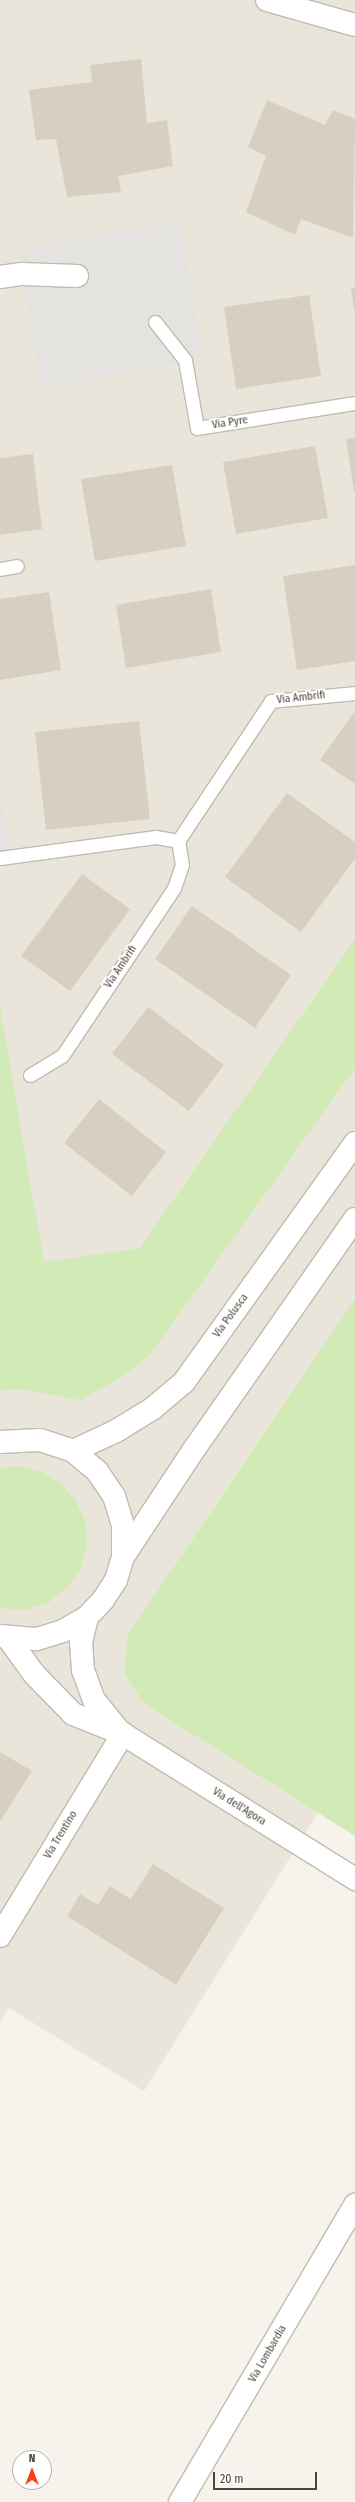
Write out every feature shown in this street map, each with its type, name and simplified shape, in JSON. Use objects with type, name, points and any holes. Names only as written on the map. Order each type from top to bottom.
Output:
[{"type":"street","points":[[268,0],[355,25]]},
{"type":"street","points":[[0,277],[22,274],[77,276]]},
{"type":"street","name":"Via Polusca","points":[[73,1452],[116,1431],[152,1409],[184,1382],[355,1143]]},
{"type":"street","points":[[122,1557],[195,1448],[355,1219]]},
{"type":"street","name":"Via dell'Agora","points":[[0,1442],[40,1440],[73,1452],[97,1470],[114,1496],[123,1526],[122,1557],[116,1580],[103,1600],[87,1617],[63,1631],[36,1638],[4,1637]]},
{"type":"street","name":"Via dell'Agora","points":[[87,1617],[81,1642],[83,1670],[94,1700],[122,1734]]},
{"type":"street","name":"Via dell'Agora","points":[[4,1637],[34,1674],[73,1714],[122,1734],[355,1879]]},
{"type":"street","name":"Via Trentino","points":[[0,1936],[122,1734]]},
{"type":"street","name":"Via Lombardia","points":[[180,2502],[355,2205]]},
{"type":"lane","name":"Via Pyre","points":[[155,322],[185,360],[197,428],[355,403]]},
{"type":"lane","points":[[0,569],[17,566]]},
{"type":"lane","name":"Via Ambrifi","points":[[30,1075],[62,1056],[174,888],[182,865],[178,841],[271,702],[355,693]]},
{"type":"lane","points":[[0,858],[156,837],[178,841]]},
{"type":"shaded area","points":[[0,0],[355,0],[355,1299],[127,1636],[124,1672],[143,1703],[318,1813],[144,2091],[9,2008],[0,2022]]},
{"type":"shaded area","points":[[180,221],[203,361],[41,387],[18,248]]},
{"type":"shaded area","points":[[0,783],[13,865],[0,867]]},
{"type":"green space","points":[[355,939],[355,1068],[149,1356],[121,1377],[81,1400],[20,1389],[0,1390],[0,1008],[44,1262],[140,1248]]},
{"type":"green space","points":[[355,1299],[355,1836],[143,1703],[124,1673],[127,1636]]},
{"type":"green space","points":[[17,1466],[40,1471],[61,1483],[76,1501],[86,1523],[87,1546],[80,1569],[67,1588],[48,1603],[25,1610],[0,1608],[0,1469]]},
{"type":"building","points":[[141,59],[147,123],[167,120],[173,166],[118,176],[121,192],[67,197],[56,139],[36,140],[29,90],[92,82],[90,65]]},
{"type":"building","points":[[267,100],[325,125],[333,110],[355,119],[353,238],[301,219],[295,235],[246,212],[266,156],[248,147]]},
{"type":"building","points":[[355,287],[355,310],[354,310],[351,288]]},
{"type":"building","points":[[309,295],[321,376],[236,389],[224,307]]},
{"type":"building","points":[[355,438],[355,491],[354,491],[346,439]]},
{"type":"building","points":[[315,446],[328,518],[236,534],[223,462]]},
{"type":"building","points":[[33,454],[42,529],[0,535],[0,458]]},
{"type":"building","points":[[172,465],[186,546],[95,561],[81,479]]},
{"type":"building","points":[[355,565],[355,661],[297,670],[283,576]]},
{"type":"building","points":[[211,589],[221,652],[126,668],[116,605]]},
{"type":"building","points":[[49,592],[61,670],[0,680],[0,599]]},
{"type":"building","points":[[355,711],[355,784],[320,760]]},
{"type":"building","points":[[139,721],[150,819],[46,830],[35,732]]},
{"type":"building","points":[[287,793],[355,842],[355,859],[301,932],[225,877]]},
{"type":"building","points":[[82,874],[130,909],[70,991],[21,956]]},
{"type":"building","points":[[192,906],[291,975],[255,1028],[155,959]]},
{"type":"building","points":[[148,1007],[224,1065],[189,1111],[112,1054]]},
{"type":"building","points":[[99,1099],[166,1152],[132,1196],[64,1143]]},
{"type":"building","points":[[0,1752],[32,1771],[0,1822]]},
{"type":"building","points":[[153,1864],[224,1908],[176,1985],[67,1916],[80,1894],[98,1905],[110,1886],[131,1899]]}]
